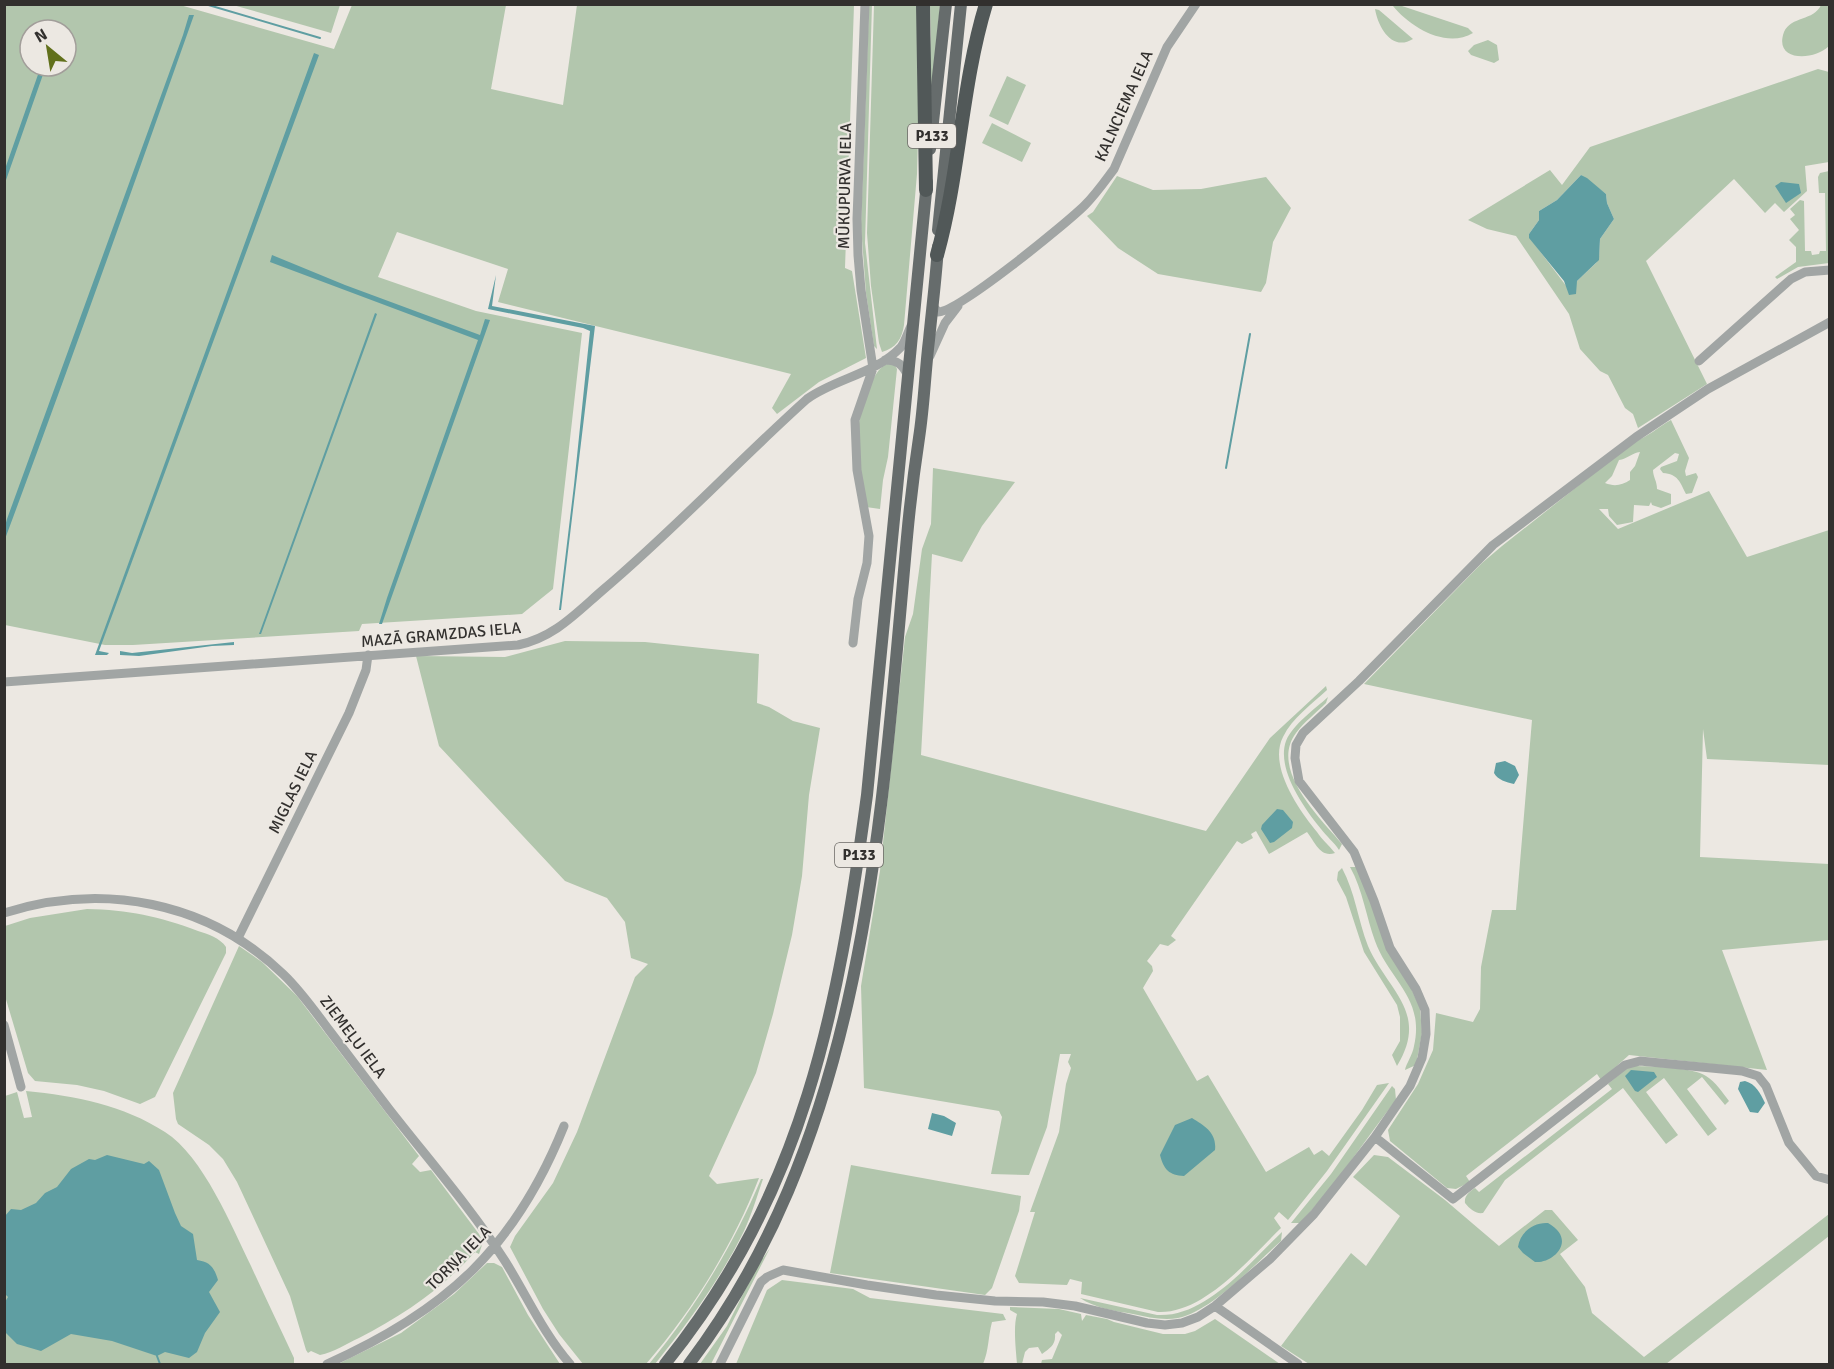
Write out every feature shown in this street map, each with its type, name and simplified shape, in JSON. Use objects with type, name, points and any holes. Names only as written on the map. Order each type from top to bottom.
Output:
[{"type":"highway","points":[[923,4],[926,190]]},
{"type":"highway","points":[[937,255],[945,228],[972,61],[986,4]]},
{"type":"main road","name":"P133","points":[[665,1365],[705,1312],[758,1223],[794,1139],[825,1037],[847,932],[867,795],[909,377],[912,324],[946,4]]},
{"type":"main road","name":"P133","points":[[689,1365],[714,1330],[750,1269],[798,1166],[831,1070],[847,1005],[870,882],[881,797],[961,4]]},
{"type":"street","name":"MŪKUPURVA IELA","points":[[865,4],[857,231],[861,290],[873,368]]},
{"type":"street","name":"KALNCIEMA IELA","points":[[926,367],[945,323],[959,304],[1052,234],[1085,205],[1102,186],[1114,169],[1167,47],[1196,4]]},
{"type":"street","points":[[1699,361],[1791,279],[1805,272],[1830,270]]},
{"type":"street","points":[[932,305],[938,312],[941,312],[959,304]]},
{"type":"street","points":[[720,1365],[761,1282],[783,1270],[936,1294],[1004,1302],[1043,1302],[1075,1306],[1103,1314],[1165,1325],[1182,1323],[1198,1317],[1215,1306],[1296,1234],[1375,1137],[1417,1075],[1426,1034],[1425,1010],[1416,989],[1390,948],[1354,852],[1299,781],[1295,758],[1296,745],[1304,733],[1359,681],[1493,545],[1636,437],[1708,389],[1830,322]]},
{"type":"street","name":"MAZĀ GRAMZDAS IELA","points":[[4,682],[518,645],[545,637],[645,554],[807,399],[835,382],[873,368],[885,360],[902,346],[912,324]]},
{"type":"street","points":[[885,360],[898,362],[904,367],[909,377]]},
{"type":"street","points":[[854,643],[858,599],[867,563],[869,536],[857,470],[855,420],[873,368]]},
{"type":"street","name":"MIGLAS IELA","points":[[238,938],[349,714],[366,670],[368,655]]},
{"type":"street","name":"ZIEMEĻU IELA","points":[[4,914],[30,905],[64,899],[100,898],[140,902],[208,922],[238,938],[283,974],[305,998],[495,1246],[547,1333],[570,1365]]},
{"type":"street","points":[[4,1025],[21,1087]]},
{"type":"street","points":[[1375,1137],[1453,1199],[1625,1065],[1640,1061],[1742,1071],[1758,1076],[1766,1086],[1789,1143],[1816,1176],[1830,1180]]},
{"type":"street","name":"TORŅA IELA","points":[[327,1365],[372,1344],[424,1312],[465,1278],[495,1246],[522,1209],[539,1180],[564,1126]]},
{"type":"street","points":[[1215,1306],[1298,1365]]},
{"type":"green space","points":[[872,4],[865,243],[877,349],[874,346],[866,293],[861,225],[869,5]]},
{"type":"green space","points":[[4,5],[180,5],[334,49],[352,5],[506,5],[491,89],[563,105],[577,5],[854,5],[845,268],[852,271],[866,358],[819,382],[777,414],[772,408],[791,374],[498,302],[508,269],[397,232],[378,277],[476,311],[582,333],[553,589],[522,614],[362,624],[359,631],[105,645],[5,625]]},
{"type":"green space","points":[[233,5],[340,5],[331,33]]},
{"type":"green space","points":[[874,5],[917,5],[919,99],[917,174],[904,325],[902,335],[897,342],[882,352],[871,286],[867,233]]},
{"type":"green space","points":[[930,5],[940,5],[932,90],[929,92],[931,35]]},
{"type":"green space","points":[[1399,5],[1468,28],[1473,33],[1463,37],[1440,37],[1419,28],[1393,6]]},
{"type":"green space","points":[[1821,5],[1829,5],[1829,46],[1822,51],[1805,56],[1789,54],[1782,42],[1787,27],[1813,14]]},
{"type":"green space","points":[[1375,9],[1413,39],[1399,42],[1387,36],[1379,23]]},
{"type":"green space","points":[[1488,40],[1497,45],[1499,60],[1494,63],[1471,55],[1468,51],[1474,45]]},
{"type":"green space","points":[[1818,69],[1829,72],[1829,162],[1805,166],[1807,191],[1784,212],[1775,203],[1765,213],[1734,179],[1646,261],[1707,384],[1638,428],[1633,414],[1625,408],[1608,375],[1600,371],[1580,349],[1569,314],[1516,236],[1487,229],[1468,220],[1550,170],[1562,185],[1590,147]],"holes":[[[1581,175],[1606,194],[1614,219],[1600,239],[1599,257],[1596,263],[1577,281],[1567,287],[1529,234],[1539,220],[1539,211],[1557,200]]]},
{"type":"green space","points":[[1007,76],[1026,85],[1008,125],[989,116]]},
{"type":"green space","points":[[992,123],[1031,143],[1022,162],[982,143]]},
{"type":"green space","points":[[1829,171],[1829,263],[1798,267],[1777,279],[1775,277],[1796,262],[1796,247],[1789,240],[1799,230],[1790,219],[1795,215],[1790,209],[1800,200],[1804,201],[1805,251],[1811,251],[1812,255],[1826,251],[1825,193],[1819,193],[1818,177],[1820,173]]},
{"type":"green space","points":[[1117,176],[1153,190],[1201,189],[1266,177],[1291,208],[1273,242],[1266,283],[1261,292],[1158,274],[1118,248],[1087,216],[1093,212]]},
{"type":"green space","points":[[887,364],[894,364],[897,369],[880,509],[866,507],[858,445],[860,414],[864,399],[875,375]]},
{"type":"green space","points":[[1671,420],[1689,458],[1685,471],[1686,476],[1696,473],[1698,477],[1692,493],[1686,494],[1678,479],[1663,473],[1660,469],[1677,461],[1679,454],[1675,453],[1653,470],[1657,489],[1671,494],[1671,504],[1661,508],[1652,505],[1651,502],[1649,506],[1634,505],[1633,522],[1617,525],[1609,516],[1608,509],[1599,509],[1618,529],[1709,491],[1747,557],[1829,530],[1829,765],[1707,759],[1703,729],[1700,857],[1829,864],[1829,940],[1722,950],[1767,1070],[1629,1055],[1601,1080],[1597,1074],[1466,1176],[1470,1182],[1456,1189],[1447,1188],[1390,1141],[1388,1130],[1418,1084],[1433,1050],[1436,1013],[1473,1022],[1480,1009],[1481,967],[1492,910],[1516,910],[1532,720],[1364,684],[1482,563],[1635,441]],"holes":[[[1640,452],[1627,482],[1615,485],[1605,483],[1612,476],[1619,460]]]},
{"type":"green space","points":[[933,468],[1015,482],[982,526],[962,562],[932,554],[921,755],[1206,831],[1270,738],[1326,686],[1327,690],[1287,730],[1279,749],[1279,761],[1282,774],[1294,800],[1335,853],[1322,851],[1307,832],[1269,854],[1256,831],[1251,834],[1253,838],[1242,844],[1237,841],[1171,936],[1176,940],[1168,946],[1160,944],[1147,961],[1153,971],[1143,988],[1197,1081],[1208,1075],[1266,1172],[1309,1147],[1314,1155],[1322,1150],[1329,1156],[1377,1085],[1389,1083],[1327,1171],[1288,1220],[1279,1212],[1274,1218],[1281,1228],[1225,1282],[1192,1304],[1175,1310],[1158,1312],[1081,1294],[1082,1282],[1070,1279],[1067,1285],[1019,1283],[1015,1276],[1035,1212],[1030,1212],[1059,1132],[1066,1084],[1071,1068],[1068,1062],[1071,1054],[1060,1054],[1047,1127],[1029,1175],[991,1174],[1002,1117],[999,1111],[864,1088],[861,986],[880,871],[905,637],[913,614],[922,549],[931,524]]},
{"type":"green space","points":[[565,641],[645,642],[759,654],[757,703],[793,721],[820,728],[809,795],[802,876],[792,935],[773,1014],[756,1073],[709,1176],[717,1184],[759,1178],[737,1228],[710,1276],[680,1322],[646,1364],[583,1364],[543,1309],[510,1247],[515,1236],[553,1183],[577,1132],[635,977],[648,964],[631,958],[625,922],[607,898],[565,881],[439,746],[416,656],[505,657]]},
{"type":"green space","points":[[1328,697],[1326,703],[1296,733],[1289,747],[1289,762],[1293,777],[1301,792],[1342,844],[1339,850],[1314,820],[1293,788],[1285,764],[1284,752],[1289,735]]},
{"type":"green space","points":[[1350,867],[1356,867],[1420,1008],[1422,1033],[1416,1065],[1405,1070],[1414,1046],[1415,1015],[1404,990],[1381,955]]},
{"type":"green space","points":[[1342,868],[1368,946],[1402,1002],[1407,1016],[1409,1031],[1406,1047],[1397,1066],[1392,1055],[1400,1041],[1400,1017],[1397,1005],[1364,952],[1346,897],[1337,880],[1338,872]]},
{"type":"green space","points":[[87,909],[130,912],[170,921],[214,937],[226,947],[226,953],[155,1097],[140,1104],[104,1091],[77,1085],[35,1081],[28,1073],[5,996],[5,926],[30,918]]},
{"type":"green space","points":[[239,946],[262,962],[297,996],[419,1156],[412,1164],[420,1172],[431,1170],[483,1242],[479,1254],[475,1252],[421,1301],[375,1330],[320,1355],[311,1351],[308,1353],[306,1350],[290,1296],[237,1182],[223,1159],[209,1145],[178,1124],[176,1119],[173,1093]]},
{"type":"green space","points":[[1629,1066],[1681,1069],[1700,1073],[1710,1078],[1729,1101],[1725,1105],[1702,1077],[1687,1089],[1717,1129],[1708,1136],[1664,1078],[1646,1092],[1678,1135],[1666,1144],[1623,1088],[1505,1180],[1483,1213],[1473,1211],[1465,1203],[1466,1196],[1471,1191],[1475,1188],[1479,1192],[1612,1089],[1608,1084]]},
{"type":"green space","points":[[1392,1086],[1395,1089],[1396,1100],[1313,1208],[1300,1223],[1291,1223],[1331,1174]]},
{"type":"green space","points":[[26,1091],[81,1099],[116,1108],[149,1123],[179,1143],[215,1193],[294,1358],[294,1364],[5,1364],[5,1096],[17,1092],[24,1118],[32,1117]]},
{"type":"green space","points":[[1374,1155],[1388,1157],[1445,1200],[1499,1246],[1545,1210],[1552,1210],[1578,1240],[1560,1254],[1585,1287],[1592,1313],[1644,1357],[1829,1214],[1829,1236],[1666,1364],[1309,1364],[1281,1346],[1351,1253],[1366,1266],[1400,1216],[1353,1177]]},
{"type":"green space","points":[[851,1165],[1021,1196],[1019,1211],[992,1288],[985,1295],[830,1273]]},
{"type":"green space","points":[[763,1179],[747,1225],[725,1266],[703,1300],[655,1364],[649,1364],[682,1321],[712,1276]]},
{"type":"green space","points":[[1282,1232],[1281,1241],[1232,1286],[1191,1314],[1178,1318],[1156,1318],[1112,1310],[1080,1298],[1157,1315],[1175,1314],[1193,1308],[1226,1286]]},
{"type":"green space","points":[[770,1248],[711,1364],[700,1364],[727,1326],[756,1268]]},
{"type":"green space","points":[[487,1263],[494,1263],[502,1267],[528,1315],[560,1364],[338,1364],[401,1333],[454,1294]]},
{"type":"green space","points":[[782,1280],[853,1289],[870,1298],[1003,1314],[1006,1320],[992,1322],[983,1364],[736,1364],[767,1290]]},
{"type":"green space","points":[[1010,1307],[1059,1309],[1081,1314],[1082,1321],[1086,1315],[1163,1334],[1185,1334],[1215,1319],[1280,1364],[1041,1364],[1042,1360],[1052,1359],[1062,1335],[1058,1331],[1048,1350],[1042,1354],[1038,1347],[1029,1348],[1025,1352],[1022,1364],[1017,1364],[1015,1332],[1017,1314],[1010,1310]]},
{"type":"water","points":[[189,15],[194,15],[5,539],[7,519]]},
{"type":"water","points":[[314,53],[319,55],[99,651],[109,653],[95,655]]},
{"type":"water","points":[[37,78],[42,78],[5,183],[5,169]]},
{"type":"water","points":[[1581,175],[1606,194],[1614,219],[1600,239],[1599,260],[1577,281],[1576,294],[1569,295],[1564,281],[1529,238],[1529,234],[1539,220],[1539,211],[1557,200]]},
{"type":"water","points":[[1781,182],[1799,184],[1801,193],[1786,203],[1775,186]]},
{"type":"water","points":[[272,255],[480,335],[485,319],[490,320],[382,624],[379,624],[387,598],[478,340],[270,262]]},
{"type":"water","points":[[496,275],[492,306],[595,326],[561,610],[559,610],[590,331],[488,309]]},
{"type":"water","points":[[375,313],[377,314],[261,634],[259,634]]},
{"type":"water","points":[[234,642],[234,645],[139,656],[120,655],[120,651],[132,653]]},
{"type":"water","points":[[1505,761],[1515,766],[1519,775],[1514,784],[1500,779],[1494,773],[1496,763]]},
{"type":"water","points":[[1277,809],[1283,810],[1293,822],[1292,828],[1270,843],[1261,829]]},
{"type":"water","points":[[1631,1070],[1654,1072],[1657,1077],[1638,1092],[1625,1076]]},
{"type":"water","points":[[1745,1081],[1755,1087],[1765,1103],[1758,1113],[1750,1112],[1738,1089],[1740,1082]]},
{"type":"water","points":[[932,1113],[944,1116],[956,1123],[952,1136],[928,1129]]},
{"type":"water","points":[[1192,1118],[1206,1127],[1212,1135],[1215,1150],[1184,1176],[1171,1173],[1165,1168],[1160,1155],[1175,1125]]},
{"type":"water","points":[[107,1155],[144,1164],[149,1161],[159,1170],[181,1226],[193,1234],[197,1260],[208,1264],[216,1275],[218,1280],[209,1292],[220,1312],[205,1333],[197,1352],[189,1358],[165,1352],[157,1356],[112,1341],[71,1334],[41,1351],[17,1344],[5,1332],[5,1302],[8,1297],[4,1293],[5,1216],[11,1209],[21,1210],[36,1203],[45,1193],[57,1187],[71,1169],[89,1159],[95,1160]]},
{"type":"water","points":[[1548,1223],[1557,1230],[1561,1237],[1560,1250],[1549,1259],[1535,1262],[1518,1247],[1519,1242],[1528,1229],[1538,1224]]},
{"type":"waterway","points":[[205,4],[320,38]]},
{"type":"waterway","points":[[1226,468],[1250,334]]},
{"type":"waterway","points":[[157,1356],[160,1364]]}]
